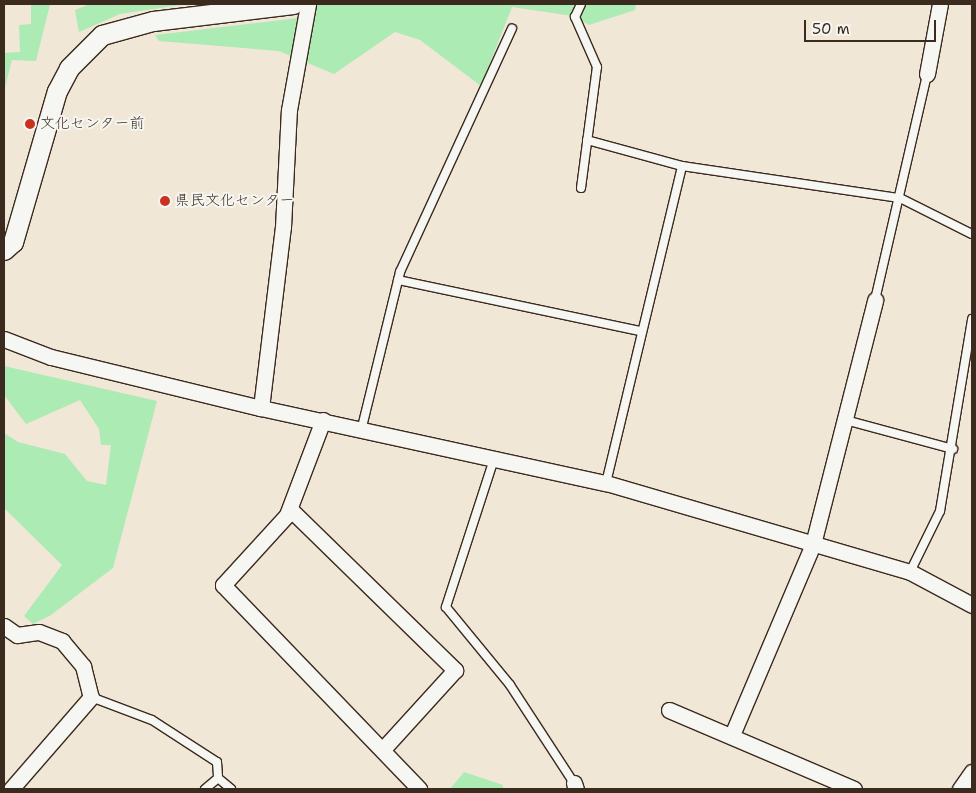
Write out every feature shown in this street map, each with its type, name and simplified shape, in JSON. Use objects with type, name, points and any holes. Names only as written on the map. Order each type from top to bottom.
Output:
[{"type":"street","points":[[4,250],[12,242],[57,90],[69,68],[102,35],[153,21],[293,4]]},
{"type":"street","points":[[261,408],[283,227],[289,110],[308,4]]},
{"type":"street","points":[[927,74],[940,4]]},
{"type":"street","points":[[732,735],[813,544],[875,300]]},
{"type":"street","points":[[4,339],[51,357],[261,408],[362,427],[606,483],[910,572],[972,605]]},
{"type":"street","points":[[323,420],[290,509],[223,585],[383,749],[419,789]]},
{"type":"street","points":[[290,509],[455,670],[383,749]]},
{"type":"street","points":[[4,626],[17,635],[39,632],[62,641],[83,666],[91,697],[11,789]]},
{"type":"street","points":[[669,710],[732,735],[854,789]]},
{"type":"street","points":[[960,789],[972,772]]},
{"type":"lane","points":[[581,4],[575,17],[597,68],[581,188]]},
{"type":"lane","points":[[362,427],[398,280],[512,28]]},
{"type":"lane","points":[[875,300],[927,74]]},
{"type":"lane","points":[[587,140],[682,166],[900,198],[972,234]]},
{"type":"lane","points":[[606,483],[682,166]]},
{"type":"lane","points":[[398,280],[642,331]]},
{"type":"lane","points":[[910,572],[940,511],[953,448],[956,406],[972,319]]},
{"type":"lane","points":[[845,420],[953,448]]},
{"type":"lane","points":[[495,456],[446,607],[510,685],[575,786]]},
{"type":"lane","points":[[91,697],[152,720],[217,762],[218,778],[232,789]]},
{"type":"lane","points":[[205,789],[218,778]]},
{"type":"green space","points":[[31,4],[50,4],[36,61],[12,60],[4,91],[4,53],[20,52],[19,25],[31,24]]},
{"type":"green space","points":[[90,4],[187,4],[120,14],[79,32],[75,10]]},
{"type":"green space","points":[[309,4],[636,4],[635,10],[589,25],[573,16],[512,7],[481,86],[420,40],[395,32],[334,74],[279,51],[159,41],[155,35],[298,18]]},
{"type":"green space","points":[[4,366],[157,401],[113,568],[51,615],[33,624],[24,616],[62,565],[4,508],[4,433],[18,442],[65,454],[87,481],[106,485],[111,445],[101,445],[99,429],[80,400],[26,424],[4,395]]},
{"type":"green space","points":[[464,772],[503,785],[503,789],[450,789]]},
{"type":"place","name":"文化センター前","points":[[30,124]]},
{"type":"place","name":"県民文化センター","points":[[165,201]]}]
